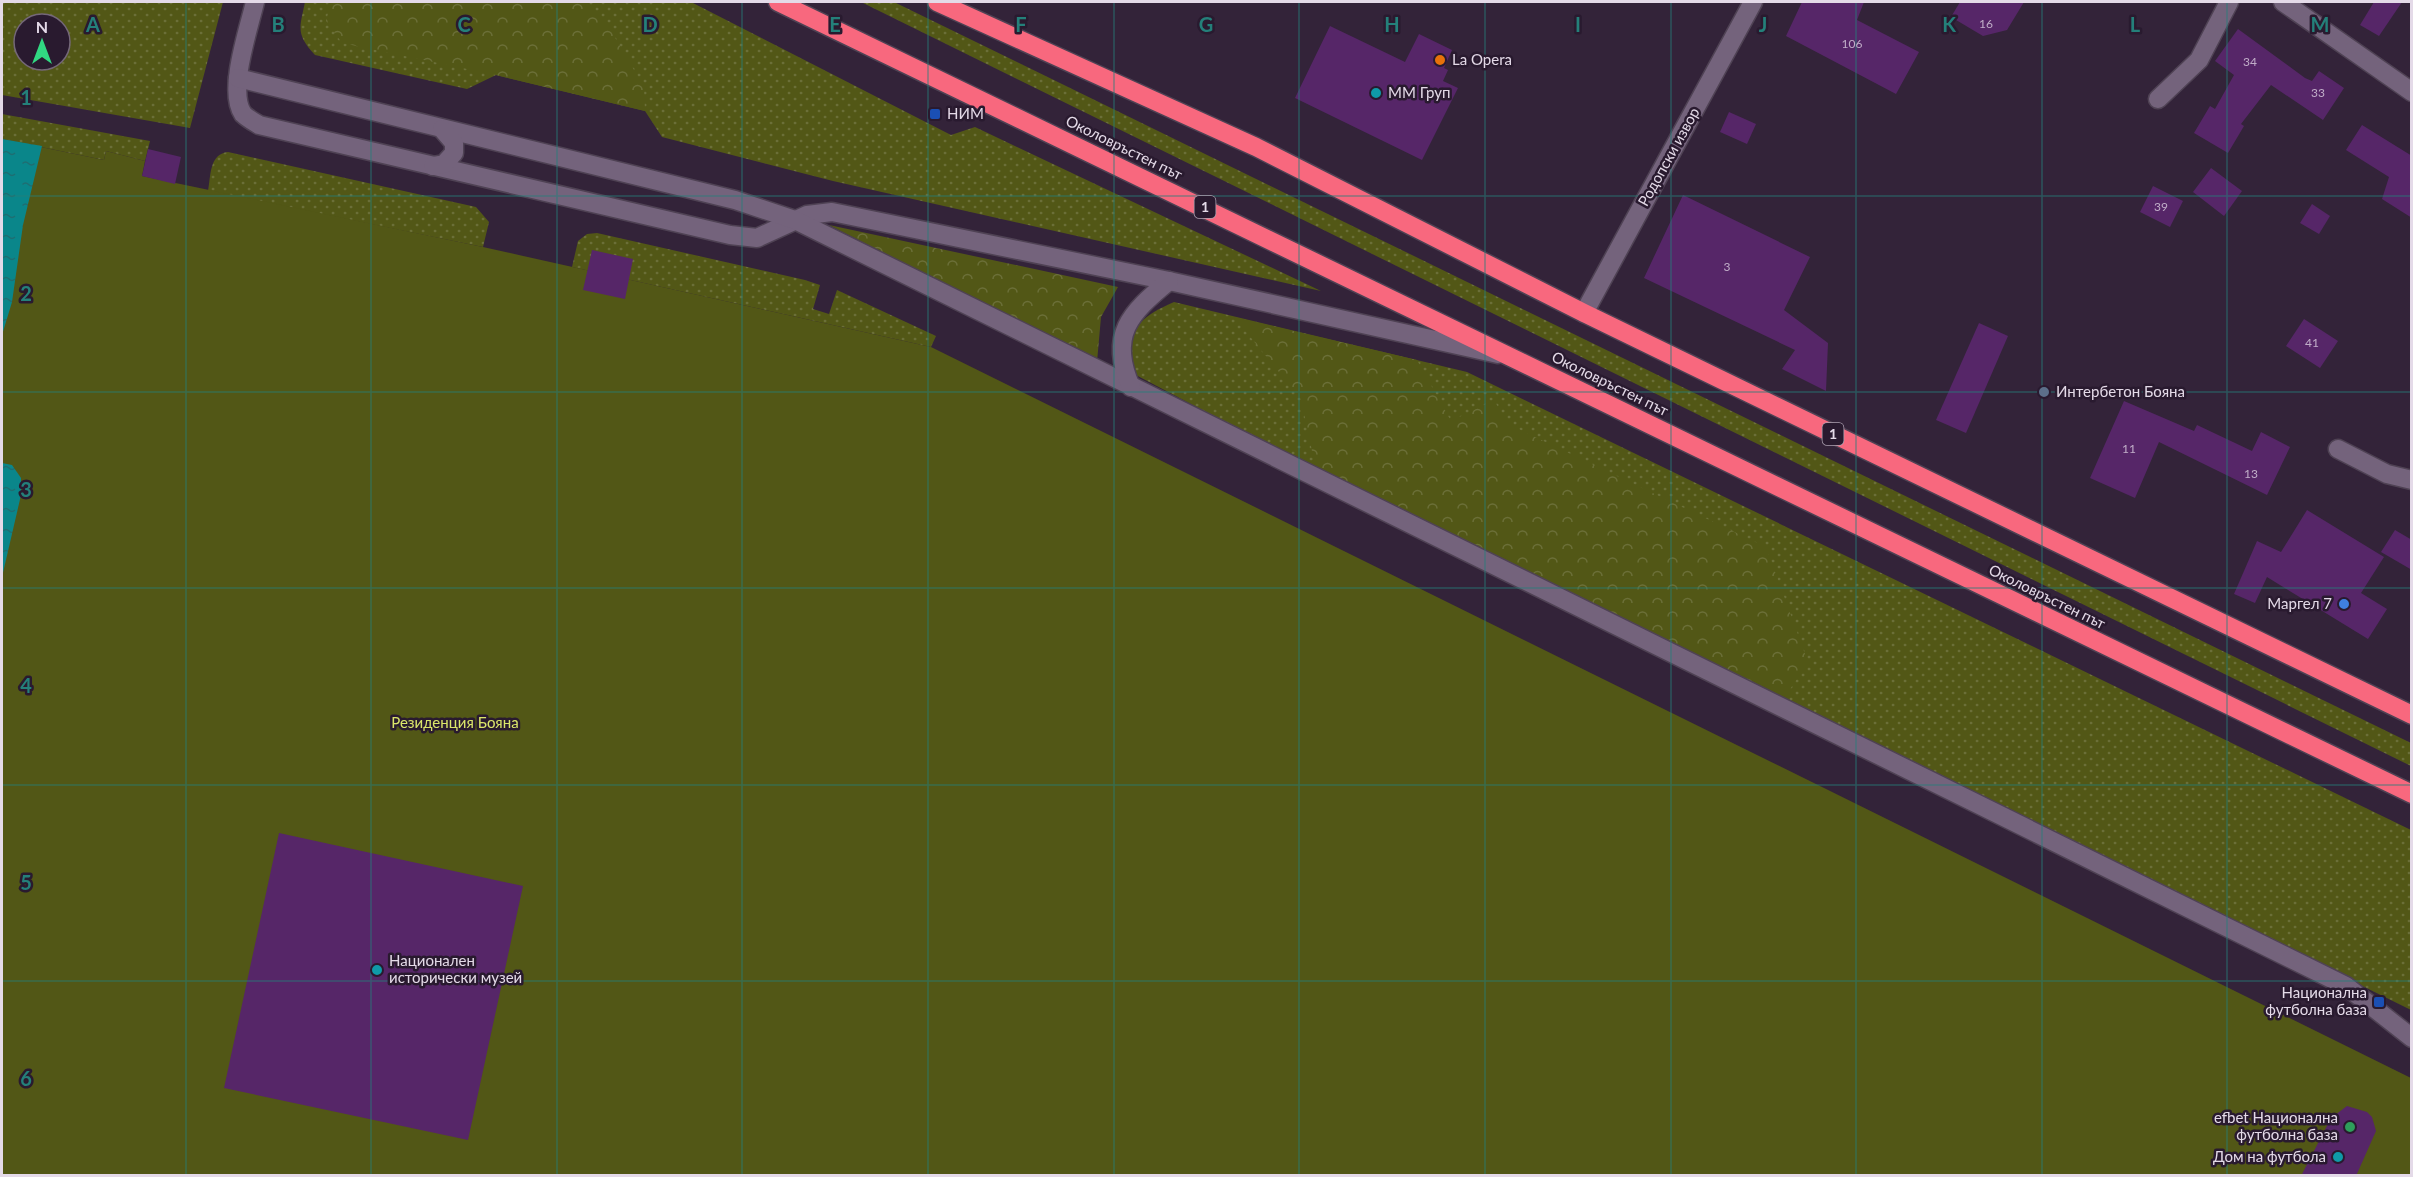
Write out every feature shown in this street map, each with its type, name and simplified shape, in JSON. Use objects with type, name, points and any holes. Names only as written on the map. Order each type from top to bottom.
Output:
[{"type":"highway","name":"1","points":[[937,2],[1000,28],[1256,147],[1584,313],[2412,715]]},
{"type":"highway","points":[[969,2],[1000,28]]},
{"type":"highway","name":"Околовръстен път","points":[[788,4],[2412,794]]},
{"type":"street","points":[[255,2],[238,78],[237,99],[244,115],[259,125],[730,235],[757,238],[818,212],[832,212],[1168,281],[1517,359]]},
{"type":"street","name":"Родопски извор","points":[[1584,313],[1753,2]]},
{"type":"street","points":[[2158,99],[2199,60],[2229,2]]},
{"type":"street","points":[[2283,2],[2412,92]]},
{"type":"street","points":[[238,78],[735,200],[795,220],[2346,986],[2412,1038]]},
{"type":"street","points":[[433,166],[444,164],[454,153],[454,143],[442,129]]},
{"type":"street","points":[[1131,387],[1122,366],[1124,333],[1136,308],[1168,281]]},
{"type":"street","points":[[2338,449],[2387,474],[2412,480]]},
{"type":"green space","points":[[2,2],[223,2],[190,128],[2,95]]},
{"type":"green space","points":[[305,2],[691,2],[951,135],[975,127],[1321,291],[833,181],[662,137],[645,111],[496,75],[467,89],[315,55],[302,36]]},
{"type":"green space","points":[[331,2],[585,2],[610,29],[644,87],[645,111],[496,75],[342,43],[326,21]]},
{"type":"green space","points":[[861,2],[894,2],[2411,743],[2411,766]]},
{"type":"green space","points":[[2,114],[150,141],[145,161],[106,151],[104,160],[2,139]]},
{"type":"green space","name":"Резиденция Бояна","points":[[2,139],[104,160],[106,151],[145,161],[142,176],[483,247],[931,347],[2411,1078],[2411,1175],[2,1175]]},
{"type":"green space","points":[[228,152],[476,207],[489,222],[483,247],[208,191],[214,161]]},
{"type":"green space","points":[[829,225],[1118,287],[1101,317],[1097,362]]},
{"type":"green space","points":[[597,233],[805,280],[820,285],[813,309],[829,314],[837,290],[936,336],[931,347],[572,267],[578,241],[587,234]]},
{"type":"green space","points":[[1174,302],[1467,372],[2411,830],[2411,1010],[1316,470],[1134,374],[1132,347],[1137,328],[1150,314]]},
{"type":"green space","points":[[1234,317],[1417,360],[1451,421],[1494,400],[1508,424],[1766,547],[1808,662],[1783,700],[1316,470],[1301,399]]},
{"type":"water","points":[[2,139],[42,146],[23,225],[12,302],[2,335]]},
{"type":"water","points":[[2,463],[12,465],[21,478],[21,495],[2,577]]},
{"type":"building","points":[[1802,2],[1864,2],[1857,20],[1919,52],[1896,94],[1786,36]]},
{"type":"building","points":[[1960,2],[2024,2],[2007,30],[1983,36],[1951,17]]},
{"type":"building","points":[[2374,2],[2402,2],[2379,36],[2360,25]]},
{"type":"building","name":"ММ Груп","points":[[1330,26],[1405,62],[1419,34],[1452,50],[1444,68],[1448,70],[1443,81],[1458,88],[1422,160],[1295,98]]},
{"type":"building","points":[[2238,29],[2305,78],[2312,81],[2319,71],[2344,88],[2323,120],[2271,85],[2241,124],[2244,126],[2228,153],[2194,133],[2210,106],[2215,109],[2234,75],[2215,61]]},
{"type":"building","points":[[1729,112],[1756,124],[1747,144],[1720,132]]},
{"type":"building","points":[[2362,125],[2412,156],[2412,218],[2382,199],[2389,177],[2346,150]]},
{"type":"building","points":[[148,149],[181,157],[175,184],[142,176]]},
{"type":"building","points":[[2211,168],[2242,191],[2224,216],[2193,192]]},
{"type":"building","points":[[2153,186],[2183,201],[2170,227],[2140,212]]},
{"type":"building","points":[[1683,195],[1810,257],[1784,310],[1828,343],[1826,391],[1782,369],[1795,350],[1644,278]]},
{"type":"building","points":[[2312,204],[2330,216],[2319,234],[2300,223]]},
{"type":"building","points":[[592,250],[633,259],[625,299],[583,290]]},
{"type":"building","points":[[2304,319],[2338,341],[2320,368],[2286,346]]},
{"type":"building","points":[[1979,323],[2008,336],[1966,433],[1936,420]]},
{"type":"building","points":[[2124,401],[2194,431],[2197,425],[2252,451],[2261,432],[2290,447],[2267,495],[2159,442],[2135,498],[2090,478]]},
{"type":"building","points":[[2307,510],[2384,557],[2361,593],[2387,609],[2368,639],[2267,577],[2255,603],[2234,594],[2257,541],[2281,552]]},
{"type":"building","points":[[2395,530],[2412,540],[2412,570],[2381,552]]},
{"type":"building","name":"Национален исторически музей","points":[[279,833],[523,886],[468,1140],[224,1088]]},
{"type":"building","name":"Дом на футбола","points":[[2347,1106],[2367,1112],[2372,1117],[2376,1131],[2356,1176],[2301,1176],[2331,1118]]},
{"type":"place","name":"La Opera","points":[[1440,60]]},
{"type":"place","name":"ММ Груп","points":[[1376,93]]},
{"type":"place","name":"НИМ","points":[[935,114]]},
{"type":"place","name":"Интербетон Бояна","points":[[2044,392]]},
{"type":"place","name":"Маргел 7","points":[[2344,604]]},
{"type":"place","name":"Национален исторически музей","points":[[377,970]]},
{"type":"place","name":"Национална футболна база","points":[[2379,1002]]},
{"type":"place","name":"efbet Национална футболна база","points":[[2350,1127]]},
{"type":"place","name":"Дом на футбола","points":[[2338,1157]]}]
